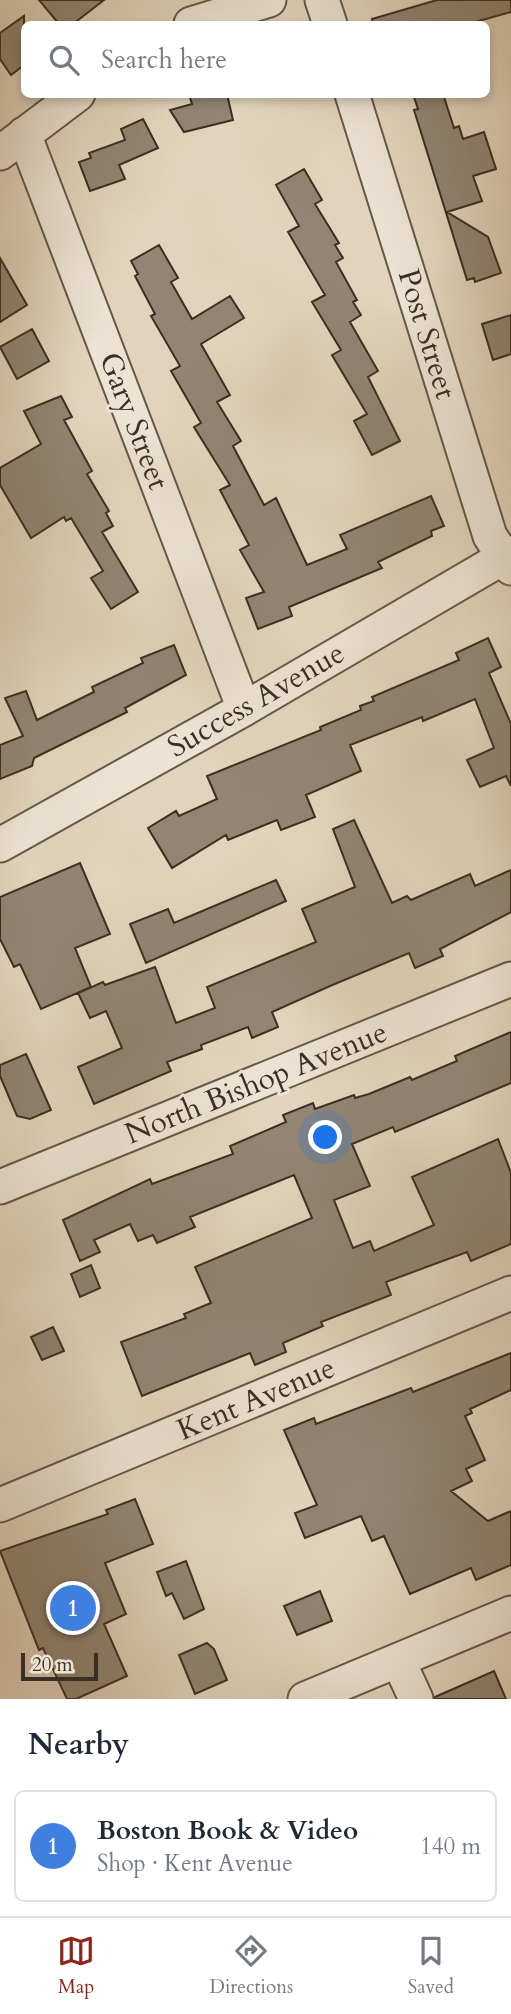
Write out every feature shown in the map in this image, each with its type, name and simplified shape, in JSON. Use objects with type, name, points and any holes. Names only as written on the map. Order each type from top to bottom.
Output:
[{"type":"street","points":[[201,21],[269,0]]},
{"type":"street","points":[[322,0],[329,21]]},
{"type":"street","points":[[12,144],[73,98]]},
{"type":"street","name":"Post Street","points":[[353,98],[490,536],[508,559]]},
{"type":"street","name":"Gary Street","points":[[12,144],[244,709]]},
{"type":"street","name":"Success Avenue","points":[[0,845],[508,559]]},
{"type":"street","name":"North Bishop Avenue","points":[[0,1187],[511,979]]},
{"type":"street","name":"Kent Avenue","points":[[0,1505],[511,1293]]},
{"type":"street","points":[[304,1699],[511,1613]]},
{"type":"street","points":[[398,1660],[416,1699]]},
{"type":"building","points":[[39,0],[104,0],[77,21],[56,21]]},
{"type":"building","points":[[437,0],[511,0],[511,12],[479,21],[372,19]]},
{"type":"building","points":[[24,16],[24,21],[21,21],[21,67],[11,75],[0,59],[0,33]]},
{"type":"building","points":[[190,98],[228,98],[233,120],[184,132],[170,110],[192,104]]},
{"type":"building","points":[[414,98],[444,98],[454,128],[459,126],[463,139],[484,132],[496,169],[473,176],[482,201],[447,212],[488,237],[501,273],[475,282],[474,278],[467,280],[414,110],[418,109]]},
{"type":"building","points":[[143,119],[158,148],[119,165],[125,179],[90,191],[79,162],[91,158],[89,153],[125,140],[121,129]]},
{"type":"building","points":[[304,169],[322,200],[315,204],[339,243],[335,245],[343,258],[336,262],[357,300],[353,302],[361,315],[350,322],[378,371],[368,377],[400,441],[372,455],[354,421],[367,414],[332,355],[341,350],[312,302],[325,295],[288,232],[299,226],[276,185]]},
{"type":"building","points":[[159,245],[178,278],[171,282],[192,319],[230,296],[244,318],[201,344],[230,395],[217,402],[241,441],[233,446],[264,505],[276,498],[307,565],[347,549],[340,535],[431,496],[444,526],[431,531],[432,536],[378,562],[382,568],[289,607],[292,616],[258,629],[246,598],[264,592],[240,550],[249,545],[220,490],[230,485],[194,427],[201,423],[171,371],[180,366],[151,316],[155,314],[135,276],[138,274],[131,261]]},
{"type":"building","points":[[0,258],[27,305],[0,322]]},
{"type":"building","points":[[511,315],[511,354],[493,360],[482,324]]},
{"type":"building","points":[[32,329],[49,361],[17,379],[0,347]]},
{"type":"building","points":[[61,396],[72,417],[64,420],[92,471],[87,474],[109,511],[106,513],[113,526],[102,532],[138,592],[111,609],[91,578],[103,571],[71,518],[66,521],[64,517],[31,538],[0,485],[0,468],[41,444],[24,411]]},
{"type":"building","points":[[488,638],[501,667],[489,673],[511,724],[511,786],[506,776],[480,787],[467,760],[494,748],[475,699],[423,721],[422,717],[350,745],[361,771],[306,795],[315,817],[281,830],[277,820],[228,840],[226,835],[172,868],[148,828],[176,811],[179,816],[217,799],[207,776],[321,730],[320,727],[361,710],[360,706],[374,701],[372,697],[459,660],[456,653]]},
{"type":"building","points":[[174,645],[186,675],[125,708],[127,712],[34,758],[32,766],[0,779],[0,745],[23,736],[5,698],[26,691],[37,720],[94,692],[92,687],[143,663],[141,658]]},
{"type":"building","points":[[354,820],[392,903],[407,896],[411,900],[470,874],[475,886],[511,870],[511,912],[440,949],[443,956],[415,968],[409,953],[330,986],[272,1012],[278,1027],[252,1038],[248,1027],[201,1045],[202,1049],[167,1062],[171,1071],[94,1104],[78,1067],[122,1048],[106,1011],[90,1018],[78,993],[103,982],[105,985],[155,967],[176,1023],[215,1008],[207,987],[316,942],[302,909],[355,887],[333,829]]},
{"type":"building","points":[[80,863],[110,934],[75,948],[91,987],[41,1009],[20,964],[14,967],[0,939],[0,897]]},
{"type":"building","points":[[276,880],[286,901],[146,963],[130,924],[168,909],[174,923]]},
{"type":"building","points":[[511,1032],[511,1083],[395,1132],[393,1127],[352,1144],[370,1186],[334,1200],[353,1248],[370,1241],[374,1251],[434,1225],[412,1177],[498,1139],[511,1173],[511,1244],[471,1261],[467,1252],[386,1282],[391,1295],[321,1322],[323,1326],[283,1343],[286,1352],[255,1365],[250,1353],[142,1396],[121,1342],[186,1318],[184,1314],[211,1303],[195,1267],[312,1218],[294,1175],[190,1217],[195,1227],[157,1243],[153,1235],[138,1241],[130,1224],[94,1240],[100,1252],[80,1261],[63,1220],[150,1179],[152,1184],[233,1154],[230,1146],[286,1122],[283,1115],[313,1103],[315,1109],[354,1095],[355,1098],[369,1094],[410,1077],[412,1080],[457,1061],[455,1056]]},
{"type":"building","points":[[26,1054],[51,1110],[30,1119],[17,1116],[0,1076],[0,1065]]},
{"type":"building","points":[[91,1265],[100,1288],[80,1297],[71,1274]]},
{"type":"building","points":[[53,1327],[64,1351],[42,1360],[31,1337]]},
{"type":"building","points":[[511,1353],[511,1390],[470,1409],[472,1413],[465,1416],[485,1460],[466,1469],[472,1481],[451,1491],[488,1521],[511,1511],[511,1565],[476,1580],[471,1568],[410,1594],[384,1536],[372,1541],[361,1516],[305,1538],[295,1513],[317,1505],[284,1430],[314,1418],[316,1424],[411,1388],[413,1392]]},
{"type":"building","points":[[135,1499],[153,1544],[105,1563],[126,1614],[104,1624],[127,1676],[76,1699],[67,1699],[43,1648],[39,1650],[0,1551],[108,1514],[106,1510]]},
{"type":"building","points":[[186,1561],[204,1609],[184,1619],[172,1593],[166,1596],[157,1572]]},
{"type":"building","points":[[320,1591],[332,1621],[297,1635],[284,1606]]},
{"type":"building","points":[[207,1643],[214,1649],[227,1680],[195,1694],[179,1655]]},
{"type":"building","points":[[494,1671],[506,1699],[435,1699],[435,1697]]},
{"type":"place","name":"Boston Book & Video","points":[[73,1608]]}]
